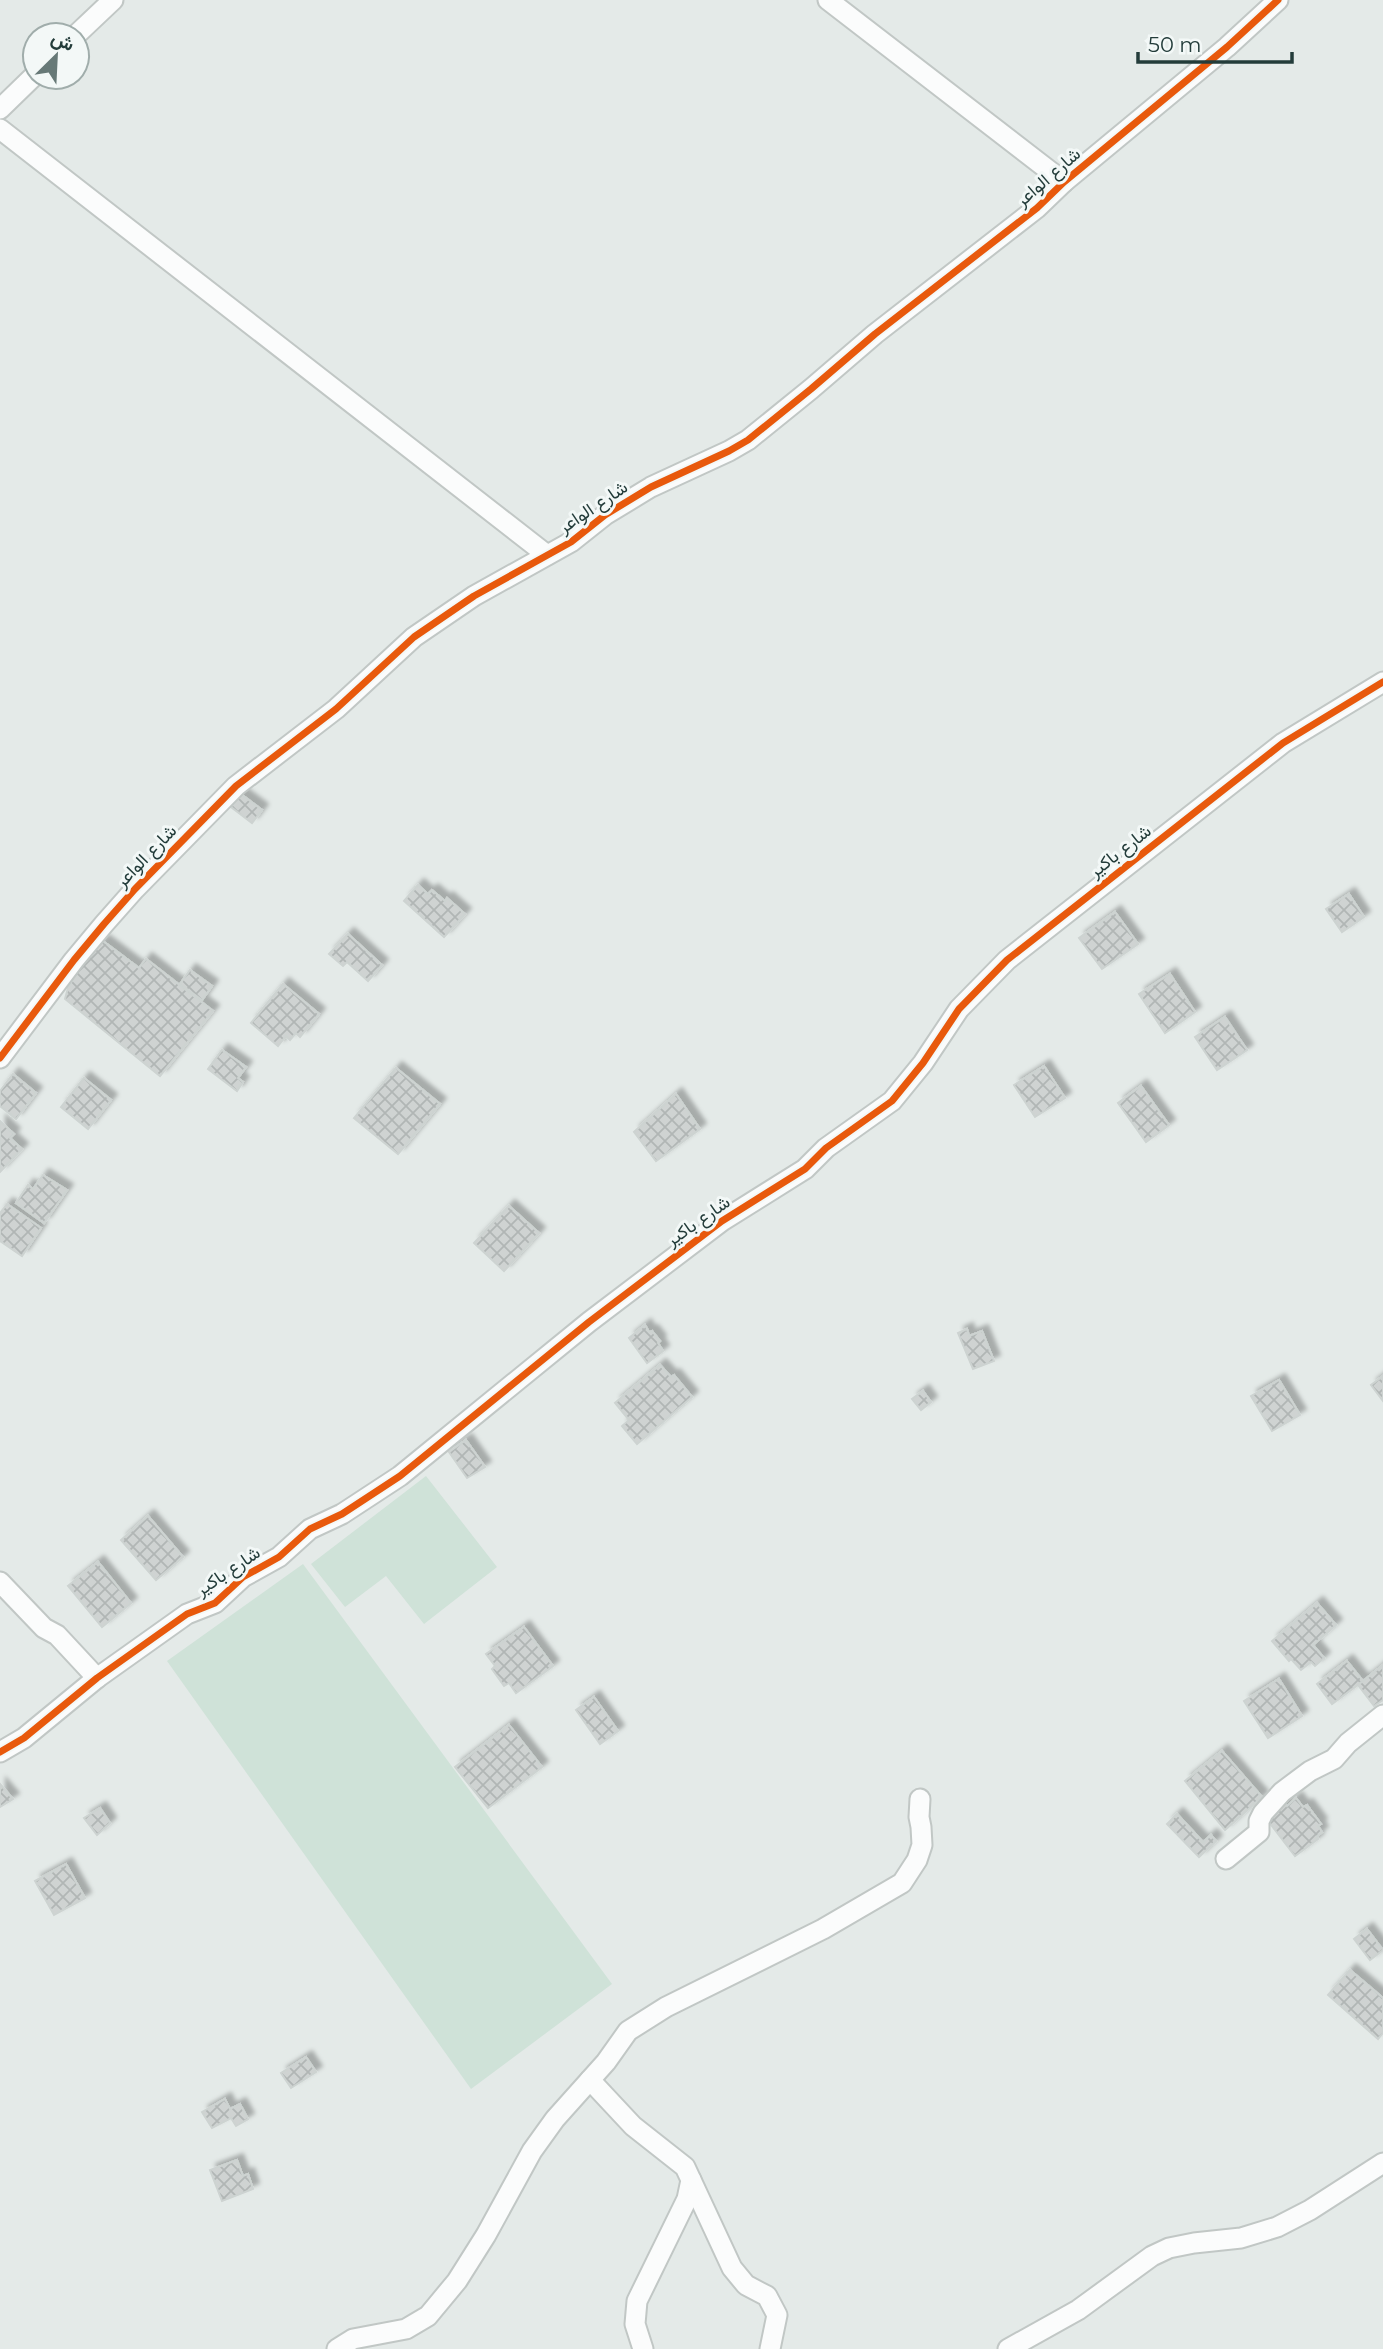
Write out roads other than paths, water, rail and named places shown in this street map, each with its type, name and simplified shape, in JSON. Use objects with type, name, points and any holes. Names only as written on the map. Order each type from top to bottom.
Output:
[{"type":"street","points":[[91,21],[113,0]]},
{"type":"street","points":[[828,0],[1064,182]]},
{"type":"street","name":"شارع الواعر","points":[[0,1058],[104,924],[236,786],[336,709],[414,637],[474,596],[571,542],[605,515],[651,487],[748,440],[875,334],[1037,208],[1064,182],[1227,47],[1278,0]]},
{"type":"street","points":[[0,108],[21,88]]},
{"type":"street","points":[[0,128],[547,555]]},
{"type":"street","name":"شارع باكير","points":[[0,1752],[24,1738],[94,1676],[187,1614],[215,1603],[243,1577],[279,1557],[310,1529],[342,1514],[400,1476],[620,1298],[722,1221],[805,1169],[826,1148],[892,1101],[923,1063],[959,1009],[1007,960],[1283,743],[1383,682]]},
{"type":"street","points":[[0,1582],[44,1628],[57,1634],[94,1676]]},
{"type":"street","points":[[1226,1859],[1259,1832],[1259,1821],[1263,1813],[1282,1792],[1310,1771],[1334,1759],[1348,1743],[1383,1715]]},
{"type":"street","points":[[337,2349],[353,2339],[406,2329],[428,2316],[457,2281],[486,2235],[531,2151],[628,2031],[644,2019],[823,1929],[902,1883],[917,1860],[922,1845],[920,1799]]},
{"type":"street","points":[[590,2080],[633,2126],[685,2167],[732,2268],[746,2285],[767,2297],[777,2315],[770,2349]]},
{"type":"street","points":[[1008,2349],[1078,2310],[1169,2248],[1241,2238],[1277,2227],[1310,2210],[1383,2163]]},
{"type":"street","points":[[643,2349],[635,2323],[637,2301],[687,2199],[691,2179]]}]
